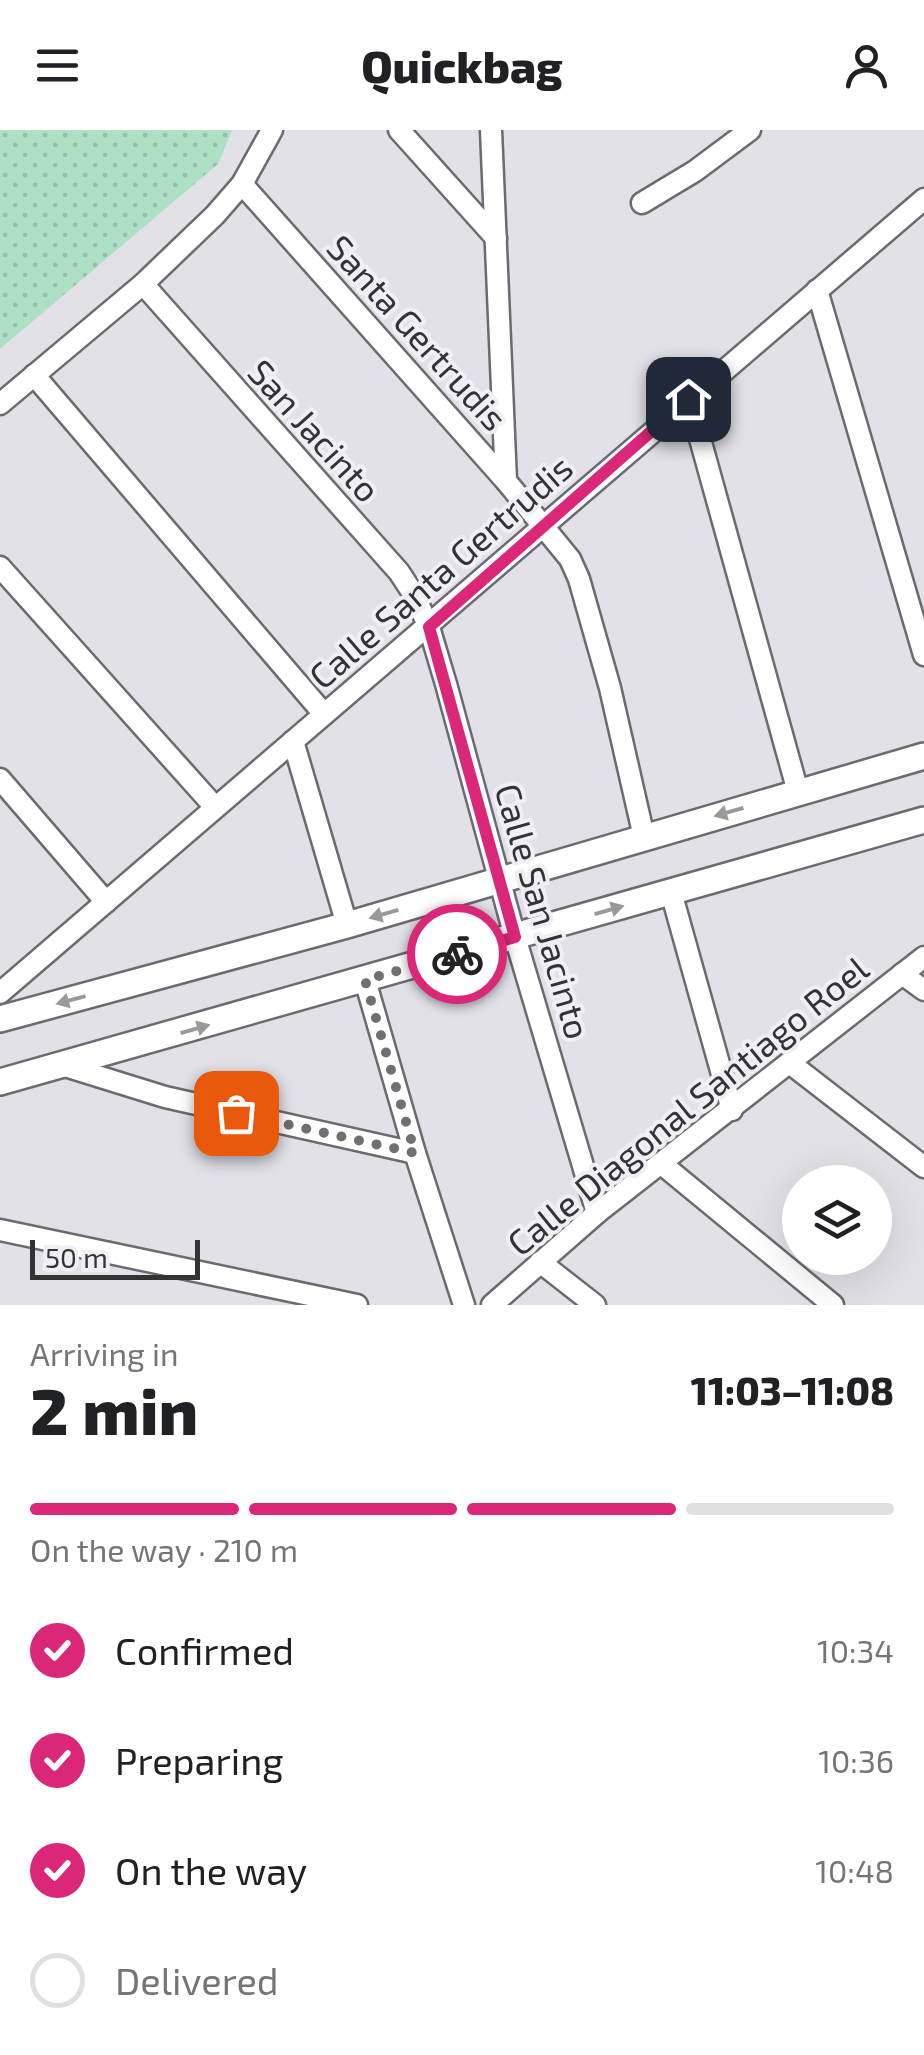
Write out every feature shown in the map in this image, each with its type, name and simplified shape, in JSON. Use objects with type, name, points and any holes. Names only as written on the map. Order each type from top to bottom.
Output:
[{"type":"street","points":[[0,404],[142,284],[242,184],[272,130]]},
{"type":"street","points":[[399,130],[496,238]]},
{"type":"street","points":[[490,130],[506,480]]},
{"type":"street","points":[[642,203],[695,171],[750,130]]},
{"type":"street","name":"Santa Gertrudis","points":[[242,184],[506,480],[570,559],[610,688],[644,837]]},
{"type":"street","name":"Calle Santa Gertrudis","points":[[0,993],[924,199]]},
{"type":"street","name":"San Jacinto","points":[[142,284],[399,572],[429,627]]},
{"type":"street","points":[[817,290],[924,655]]},
{"type":"street","points":[[34,375],[324,714]]},
{"type":"street","points":[[688,399],[798,792]]},
{"type":"street","points":[[0,567],[214,806]]},
{"type":"street","name":"Calle San Jacinto","points":[[429,627],[597,1213]]},
{"type":"street","points":[[293,741],[347,925]]},
{"type":"street","points":[[0,1020],[347,925],[924,756]]},
{"type":"street","points":[[0,779],[106,902]]},
{"type":"street","points":[[0,1082],[924,820]]},
{"type":"street","points":[[670,892],[732,1110]]},
{"type":"street","name":"Calle Diagonal Santiago Roel","points":[[492,1305],[597,1213],[924,957]]},
{"type":"street","points":[[902,974],[924,990]]},
{"type":"street","points":[[365,980],[464,1305]]},
{"type":"street","points":[[791,1064],[924,1166]]},
{"type":"street","points":[[65,1066],[165,1097],[415,1153]]},
{"type":"street","points":[[663,1165],[834,1305]]},
{"type":"street","points":[[0,1230],[357,1305]]},
{"type":"street","points":[[540,1262],[595,1305]]},
{"type":"green space","points":[[0,130],[232,130],[218,164],[0,349]]},
{"type":"way so far","points":[[236,1113],[415,1153],[365,980],[457,954]]},
{"type":"route","points":[[457,954],[515,937],[429,627],[688,399]]}]
